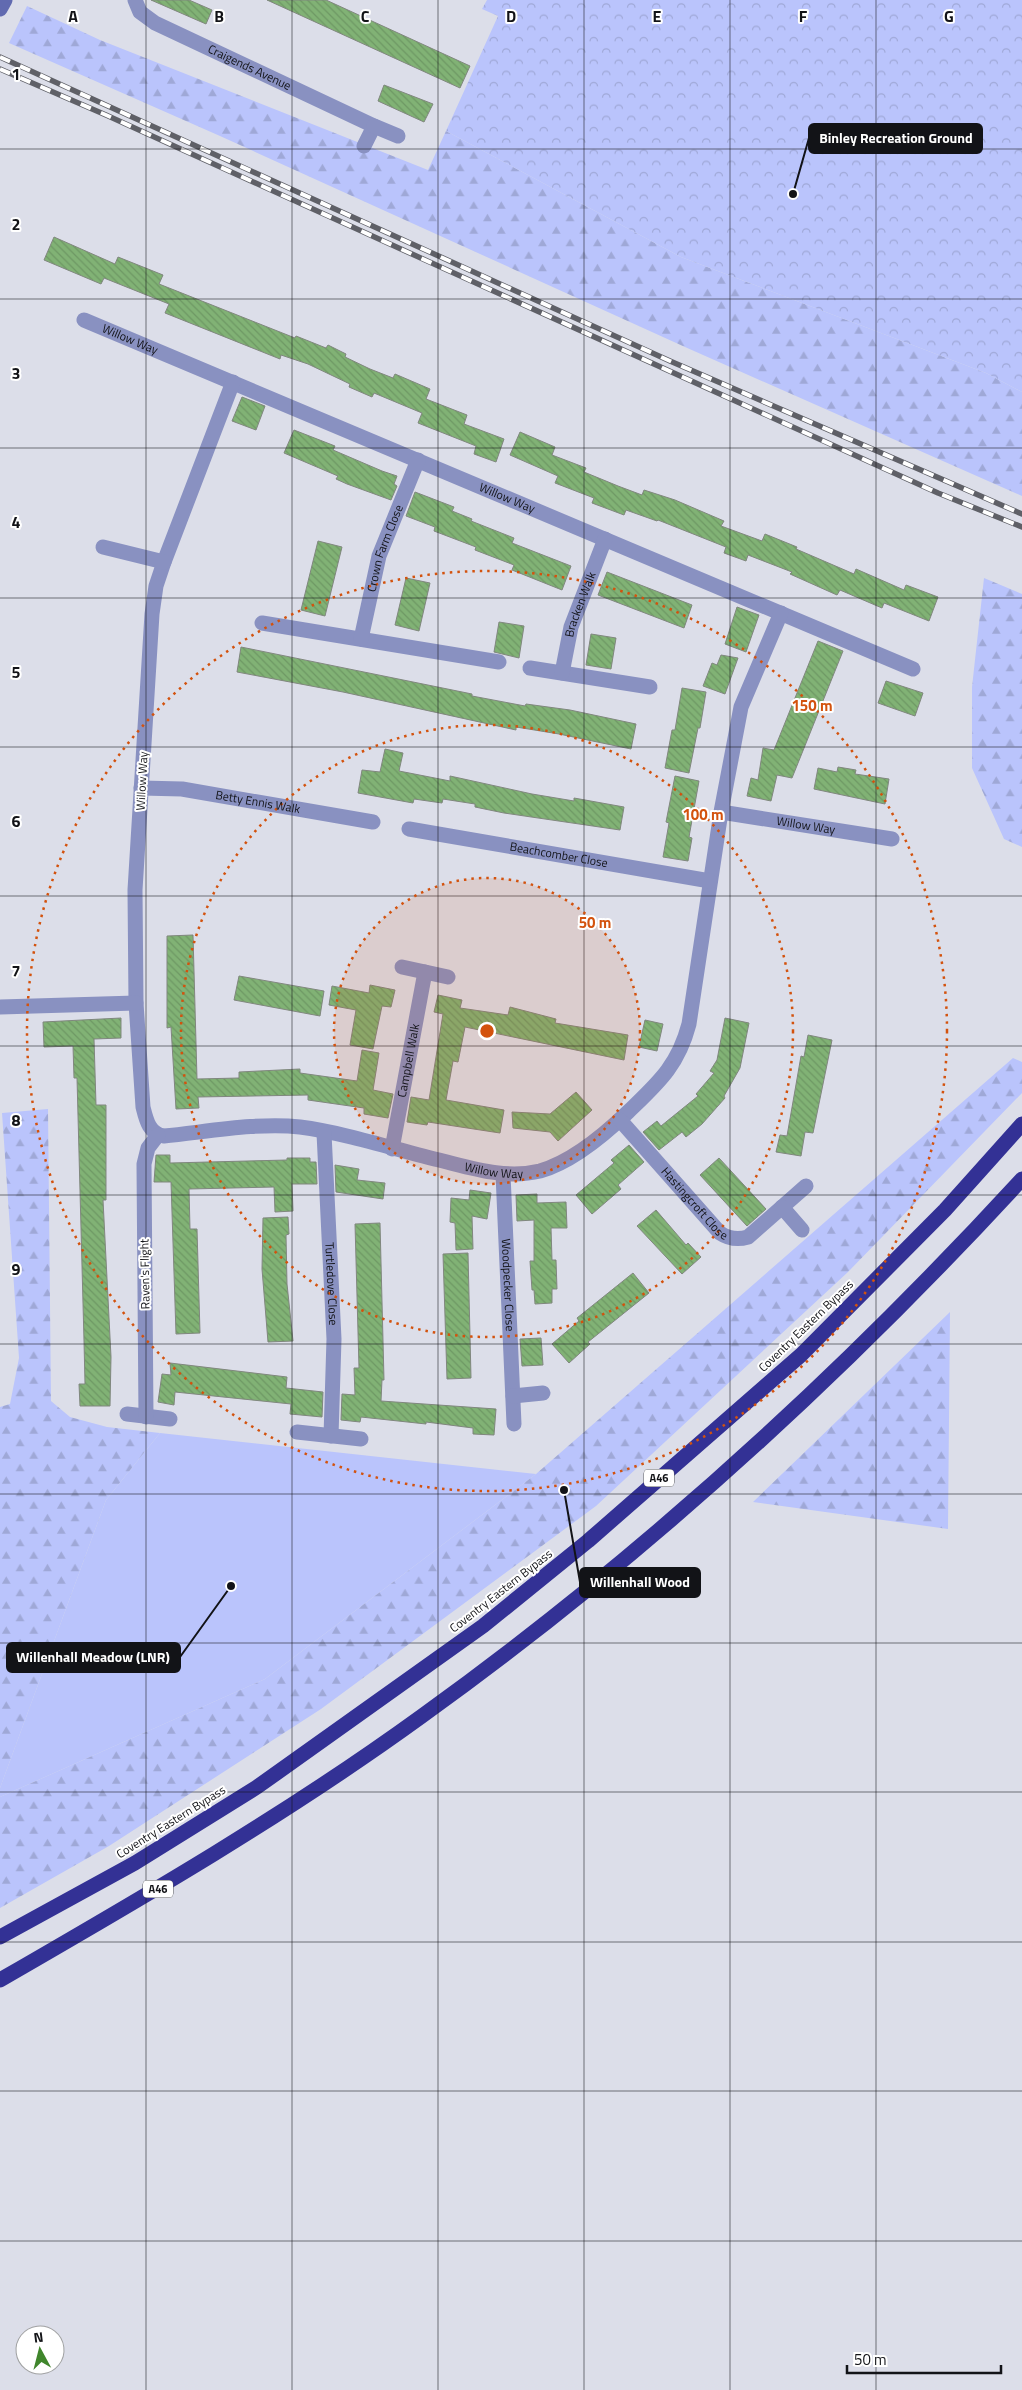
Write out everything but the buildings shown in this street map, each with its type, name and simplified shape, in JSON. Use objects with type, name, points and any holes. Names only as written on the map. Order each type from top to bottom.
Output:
[{"type":"highway","name":"Coventry Eastern Bypass","points":[[0,1937],[135,1863],[257,1787],[483,1626],[588,1541],[800,1355],[945,1210],[1022,1124]]},
{"type":"highway","name":"A46","points":[[0,1980],[152,1893],[312,1792],[422,1716],[530,1635],[640,1546],[748,1452],[945,1262],[1022,1179]]},
{"type":"street","name":"Craigends Avenue","points":[[135,0],[140,12],[155,23],[398,136]]},
{"type":"street","points":[[364,146],[374,126]]},
{"type":"street","name":"Willow Way","points":[[84,320],[913,668]]},
{"type":"street","name":"Willow Way","points":[[233,382],[164,562],[156,586],[152,614],[135,890],[136,1003],[143,1107],[146,1120],[152,1130],[158,1135],[280,1126],[324,1132],[503,1174],[524,1174],[555,1165],[574,1155],[620,1120],[666,1073],[684,1044],[689,1024],[721,812],[741,707],[781,613]]},
{"type":"street","name":"Crown Farm Close","points":[[361,639],[379,556],[418,460]]},
{"type":"street","name":"Bracken Walk","points":[[562,673],[571,627],[605,539]]},
{"type":"street","points":[[103,547],[164,562]]},
{"type":"street","points":[[262,623],[499,662]]},
{"type":"street","points":[[530,668],[650,687]]},
{"type":"street","name":"Betty Ennis Walk","points":[[141,788],[182,789],[373,822]]},
{"type":"street","name":"Willow Way","points":[[721,812],[892,839]]},
{"type":"street","name":"Beachcomber Close","points":[[409,829],[710,881]]},
{"type":"street","points":[[402,967],[448,977]]},
{"type":"street","name":"Campbell Walk","points":[[392,1149],[425,972]]},
{"type":"street","points":[[0,1007],[136,1003]]},
{"type":"street","name":"Hastingcroft Close","points":[[620,1120],[724,1236],[736,1239],[748,1236],[806,1186]]},
{"type":"street","name":"Turtledove Close","points":[[324,1132],[334,1339],[331,1436]]},
{"type":"street","name":"Raven's Flight","points":[[146,1417],[144,1164],[148,1148],[158,1135]]},
{"type":"street","name":"Woodpecker Close","points":[[503,1174],[514,1424]]},
{"type":"street","points":[[782,1207],[802,1230]]},
{"type":"street","points":[[513,1396],[543,1393]]},
{"type":"street","points":[[128,1414],[170,1419]]},
{"type":"street","points":[[297,1432],[361,1439]]},
{"type":"green space","points":[[487,0],[1022,0],[1022,392],[986,373],[681,257],[446,131],[498,16],[482,9]]},
{"type":"green space","points":[[27,6],[100,40],[428,170],[446,131],[681,257],[986,373],[1022,392],[1022,496],[685,347],[220,136],[9,43]]},
{"type":"green space","points":[[984,578],[1022,594],[1022,847],[1004,839],[972,768],[972,687]]},
{"type":"green space","points":[[1013,1058],[1022,1062],[1022,1093],[848,1272],[596,1506],[321,1709],[109,1846],[0,1908],[0,1797],[265,1679],[536,1474]]},
{"type":"green space","points":[[48,1109],[51,1401],[70,1417],[107,1427],[160,1433],[106,1500],[0,1788],[0,1407],[10,1404],[19,1358],[2,1113]]},
{"type":"green space","points":[[950,1312],[948,1529],[753,1502]]},
{"type":"green space","points":[[160,1433],[536,1474],[265,1679],[0,1797],[0,1788],[106,1500]]},
{"type":"railway","points":[[0,57],[670,361],[1022,514]]},
{"type":"railway","points":[[0,69],[106,115],[938,493],[1022,527]]},
{"type":"place","name":"Binley Recreation Ground","points":[[793,194]]},
{"type":"place","name":"Willenhall Wood","points":[[564,1490]]},
{"type":"place","name":"Willenhall Meadow (LNR)","points":[[231,1586]]}]
